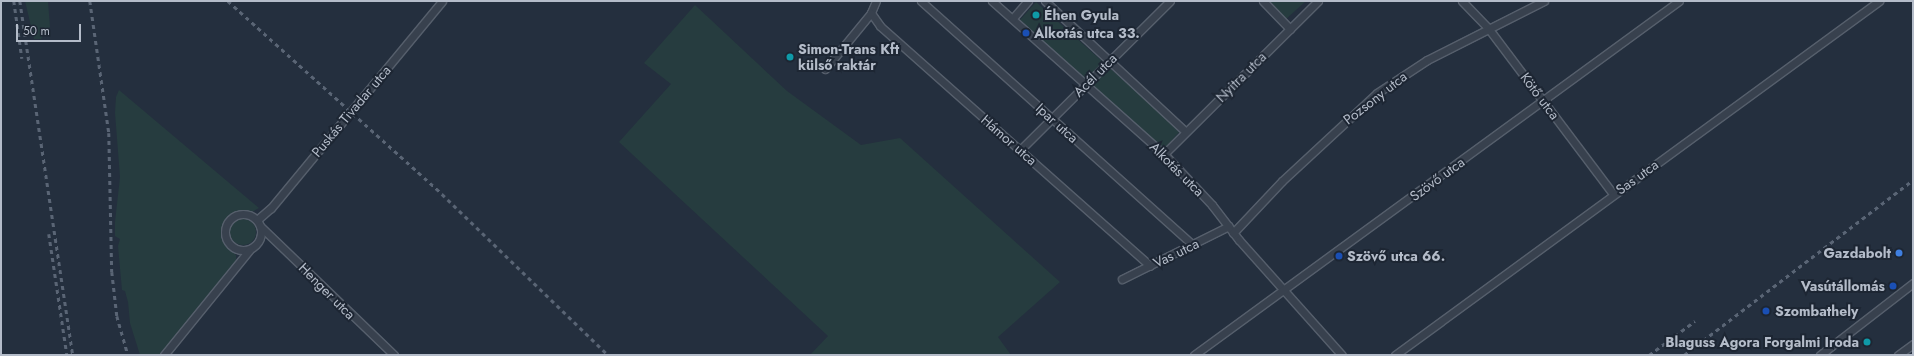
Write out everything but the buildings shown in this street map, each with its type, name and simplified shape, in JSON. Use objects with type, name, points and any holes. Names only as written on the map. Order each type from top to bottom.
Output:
[{"type":"street","name":"Puskás Tivadar utca","points":[[259,223],[442,1]]},
{"type":"street","points":[[825,69],[871,13],[876,1]]},
{"type":"street","name":"Ipar utca","points":[[921,1],[1193,245]]},
{"type":"street","name":"Alkotás utca","points":[[992,1],[1013,18],[1164,154],[1231,229],[1283,291],[1342,355]]},
{"type":"street","points":[[1013,18],[1028,1]]},
{"type":"street","points":[[1045,1],[1186,132]]},
{"type":"street","name":"Acél utca","points":[[1020,150],[1170,1]]},
{"type":"street","points":[[1263,1],[1290,29]]},
{"type":"street","name":"Nyitra utca","points":[[1164,154],[1318,1]]},
{"type":"street","name":"Kötő utca","points":[[1462,1],[1488,28],[1613,194]]},
{"type":"street","name":"Pozsony utca","points":[[1231,229],[1377,93],[1427,60],[1544,1]]},
{"type":"street","name":"Szövő utca","points":[[1194,355],[1679,1]]},
{"type":"street","name":"Sas utca","points":[[1395,355],[1613,194],[1879,1]]},
{"type":"street","name":"Hámor utca","points":[[871,13],[880,26],[1150,266]]},
{"type":"street","points":[[164,355],[260,238],[259,223],[241,214],[231,218],[226,226],[225,238],[230,245],[238,250],[250,249]]},
{"type":"street","name":"Henger utca","points":[[259,223],[394,355]]},
{"type":"street","name":"Vas utca","points":[[1122,279],[1193,245],[1231,229]]},
{"type":"street","points":[[1820,355],[1913,283]]},
{"type":"street","points":[[1898,355],[1913,344]]},
{"type":"green space","points":[[25,1],[48,1],[50,27],[46,29],[41,39],[34,39]]},
{"type":"green space","points":[[1269,1],[1306,1],[1286,19]]},
{"type":"green space","points":[[1036,2],[1180,131],[1164,149],[1020,20]]},
{"type":"green space","points":[[695,5],[787,91],[861,145],[900,138],[1060,282],[998,337],[1011,355],[810,355],[828,336],[619,142],[671,84],[644,63]]},
{"type":"green space","points":[[119,90],[259,208],[252,212],[235,213],[225,221],[222,237],[227,247],[236,255],[236,260],[159,355],[140,355],[130,323],[128,302],[125,291],[122,290],[118,246],[120,239],[115,236],[120,177],[115,113],[116,97]]},
{"type":"green space","points":[[243,219],[252,223],[256,232],[252,241],[243,245],[234,241],[230,232],[234,223]]},
{"type":"railway","points":[[14,1],[22,58]]},
{"type":"railway","points":[[20,1],[73,355]]},
{"type":"railway","points":[[90,1],[109,133],[112,272],[117,316],[128,355]]},
{"type":"railway","points":[[228,1],[442,194],[608,355]]},
{"type":"railway","points":[[1684,355],[1913,180]]},
{"type":"railway","points":[[49,234],[67,355]]},
{"type":"railway","points":[[1649,355],[1695,321]]},
{"type":"place","name":"Éhen Gyula","points":[[1036,15]]},
{"type":"place","name":"Alkotás utca 33.","points":[[1026,33]]},
{"type":"place","name":"Simon-Trans Kft külső raktár","points":[[790,57]]},
{"type":"place","name":"Gazdabolt","points":[[1899,253]]},
{"type":"place","name":"Szövő utca 66.","points":[[1339,256]]},
{"type":"place","name":"Vasútállomás","points":[[1893,286]]},
{"type":"place","name":"Szombathely","points":[[1766,311]]},
{"type":"place","name":"Blaguss Agora Forgalmi Iroda","points":[[1867,342]]}]
